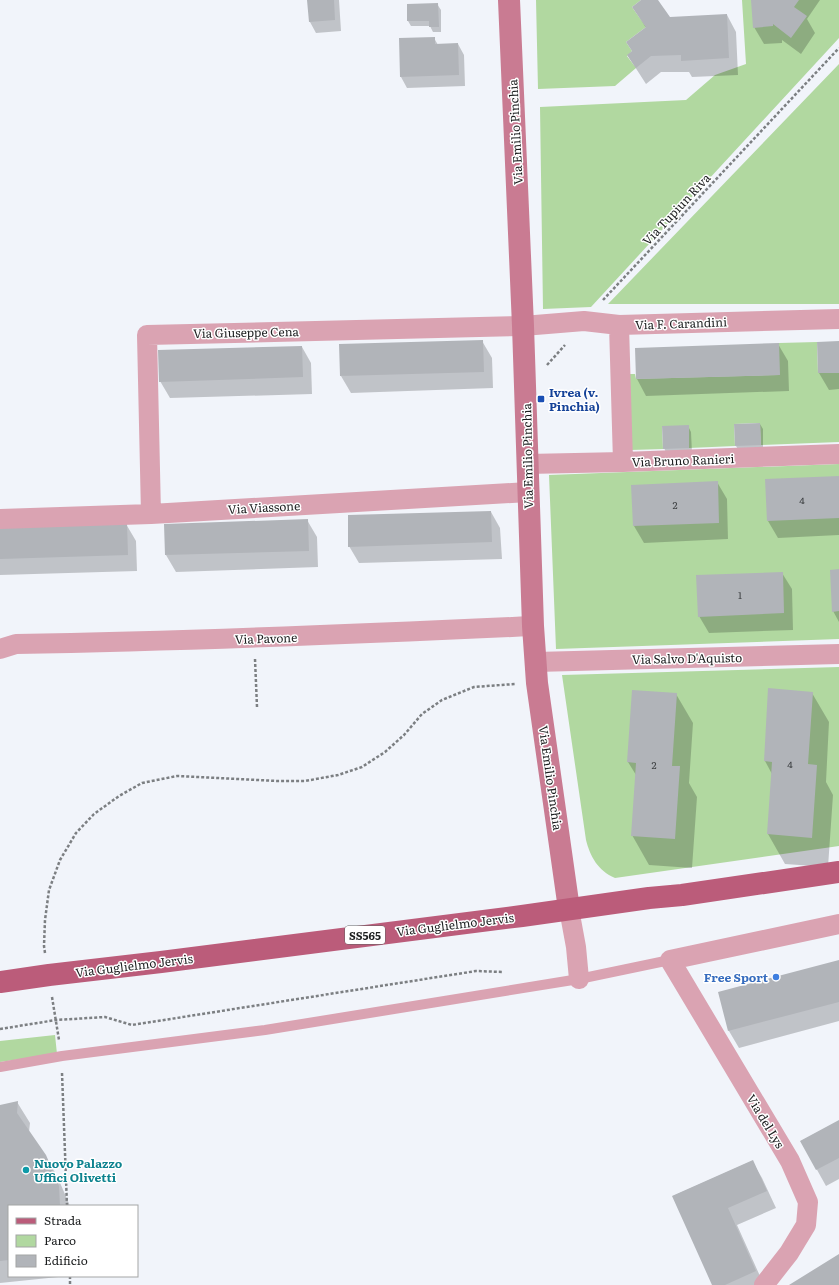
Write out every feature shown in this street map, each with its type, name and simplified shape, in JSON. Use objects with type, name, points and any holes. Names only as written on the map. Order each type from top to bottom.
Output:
[{"type":"main road","name":"Via Guglielmo Jervis","points":[[0,982],[682,895],[839,872]]},
{"type":"street","name":"Via Emilio Pinchia","points":[[509,0],[524,326],[527,464],[536,672],[569,909]]},
{"type":"street","name":"Via F. Carandini","points":[[524,326],[584,321],[619,325],[839,319]]},
{"type":"street","points":[[619,325],[623,462]]},
{"type":"street","name":"Via Giuseppe Cena","points":[[151,514],[147,335],[524,326]]},
{"type":"street","name":"Via Bruno Ranieri","points":[[527,464],[839,454]]},
{"type":"street","name":"Via Viassone","points":[[0,519],[151,514],[528,492]]},
{"type":"street","name":"Via Pavone","points":[[0,649],[16,644],[254,638],[533,626]]},
{"type":"street","name":"Via Salvo D'Aquisto","points":[[536,672],[839,654]]},
{"type":"street","points":[[569,909],[576,947],[578,980]]},
{"type":"street","points":[[670,960],[839,924]]},
{"type":"street","name":"Via del Lys","points":[[670,960],[790,1161],[808,1202],[806,1225],[789,1253],[764,1285]]},
{"type":"lane","points":[[0,1067],[62,1056],[265,1030],[578,980],[670,960]]},
{"type":"path","name":"Via Tupiun Riva","points":[[525,378],[549,365],[584,321],[839,48]]},
{"type":"path","points":[[254,638],[257,707]]},
{"type":"path","points":[[67,1205],[62,1056],[44,946],[45,920],[49,890],[60,860],[76,833],[94,814],[118,796],[142,783],[177,776],[305,781],[338,775],[362,767],[385,752],[404,735],[422,714],[442,700],[474,687],[536,672]]},
{"type":"path","points":[[0,1028],[56,1020],[105,1017],[132,1025],[476,971],[505,972]]},
{"type":"green space","points":[[536,0],[641,0],[632,7],[646,27],[626,42],[632,51],[627,56],[636,68],[615,86],[538,89]]},
{"type":"green space","points":[[742,0],[839,0],[839,38],[591,307],[543,309],[540,107],[686,100],[715,75],[746,64]]},
{"type":"green space","points":[[839,64],[839,304],[608,304]]},
{"type":"green space","points":[[817,342],[818,373],[839,373],[839,442],[761,445],[760,423],[734,424],[735,446],[689,448],[689,426],[662,427],[663,449],[631,450],[628,374],[635,374],[636,379],[779,375],[779,343]]},
{"type":"green space","points":[[839,464],[839,639],[556,649],[549,475]]},
{"type":"green space","points":[[839,667],[839,846],[615,878],[599,867],[592,857],[586,840],[562,675]]},
{"type":"green space","points":[[55,1035],[57,1054],[0,1062],[0,1041]]},
{"type":"building","points":[[307,0],[334,0],[335,20],[309,22]]},
{"type":"building","points":[[641,0],[658,0],[670,17],[727,14],[729,58],[681,61],[681,55],[651,56],[636,68],[627,55],[632,51],[626,42],[646,27],[632,7]]},
{"type":"building","points":[[751,0],[799,0],[794,7],[807,16],[791,38],[773,24],[773,26],[753,28]]},
{"type":"building","points":[[438,3],[439,27],[429,27],[429,21],[407,21],[407,4]]},
{"type":"building","points":[[435,37],[435,44],[458,43],[459,75],[400,77],[399,38]]},
{"type":"building","points":[[483,340],[484,372],[340,376],[339,344]]},
{"type":"building","points":[[839,341],[839,373],[818,373],[817,342]]},
{"type":"building","points":[[779,343],[780,375],[636,379],[635,348]]},
{"type":"building","points":[[302,346],[303,377],[159,382],[158,350]]},
{"type":"building","points":[[760,423],[761,445],[735,446],[734,424]]},
{"type":"building","points":[[689,425],[689,448],[663,449],[662,426]]},
{"type":"building","points":[[839,476],[839,518],[767,521],[765,479]]},
{"type":"building","points":[[718,481],[719,523],[633,526],[631,485]]},
{"type":"building","points":[[491,511],[492,542],[348,547],[348,515]]},
{"type":"building","points":[[308,519],[309,551],[165,555],[164,524]]},
{"type":"building","points":[[127,523],[128,555],[0,559],[0,527]]},
{"type":"building","points":[[839,569],[839,611],[832,612],[830,570]]},
{"type":"building","points":[[783,572],[784,613],[698,617],[696,575]]},
{"type":"building","points":[[768,688],[813,692],[808,764],[817,765],[812,838],[767,834],[772,762],[764,761]]},
{"type":"building","points":[[632,690],[677,693],[672,766],[680,766],[675,839],[631,836],[636,763],[627,762]]},
{"type":"building","points":[[839,960],[839,1002],[728,1031],[718,992]]},
{"type":"building","name":"Nuovo Palazzo Uffici Olivetti","points":[[18,1101],[17,1113],[46,1155],[59,1186],[60,1205],[8,1205],[8,1260],[0,1261],[0,1105]]},
{"type":"building","points":[[839,1120],[839,1158],[816,1170],[800,1141]]},
{"type":"building","points":[[753,1160],[767,1191],[728,1208],[756,1271],[725,1285],[712,1285],[672,1196]]},
{"type":"building","points":[[839,1254],[839,1285],[789,1285]]},
{"type":"place","name":"Ivrea (v. Pinchia)","points":[[541,399]]},
{"type":"place","name":"Free Sport","points":[[776,977]]},
{"type":"place","name":"Nuovo Palazzo Uffici Olivetti","points":[[26,1170]]}]
